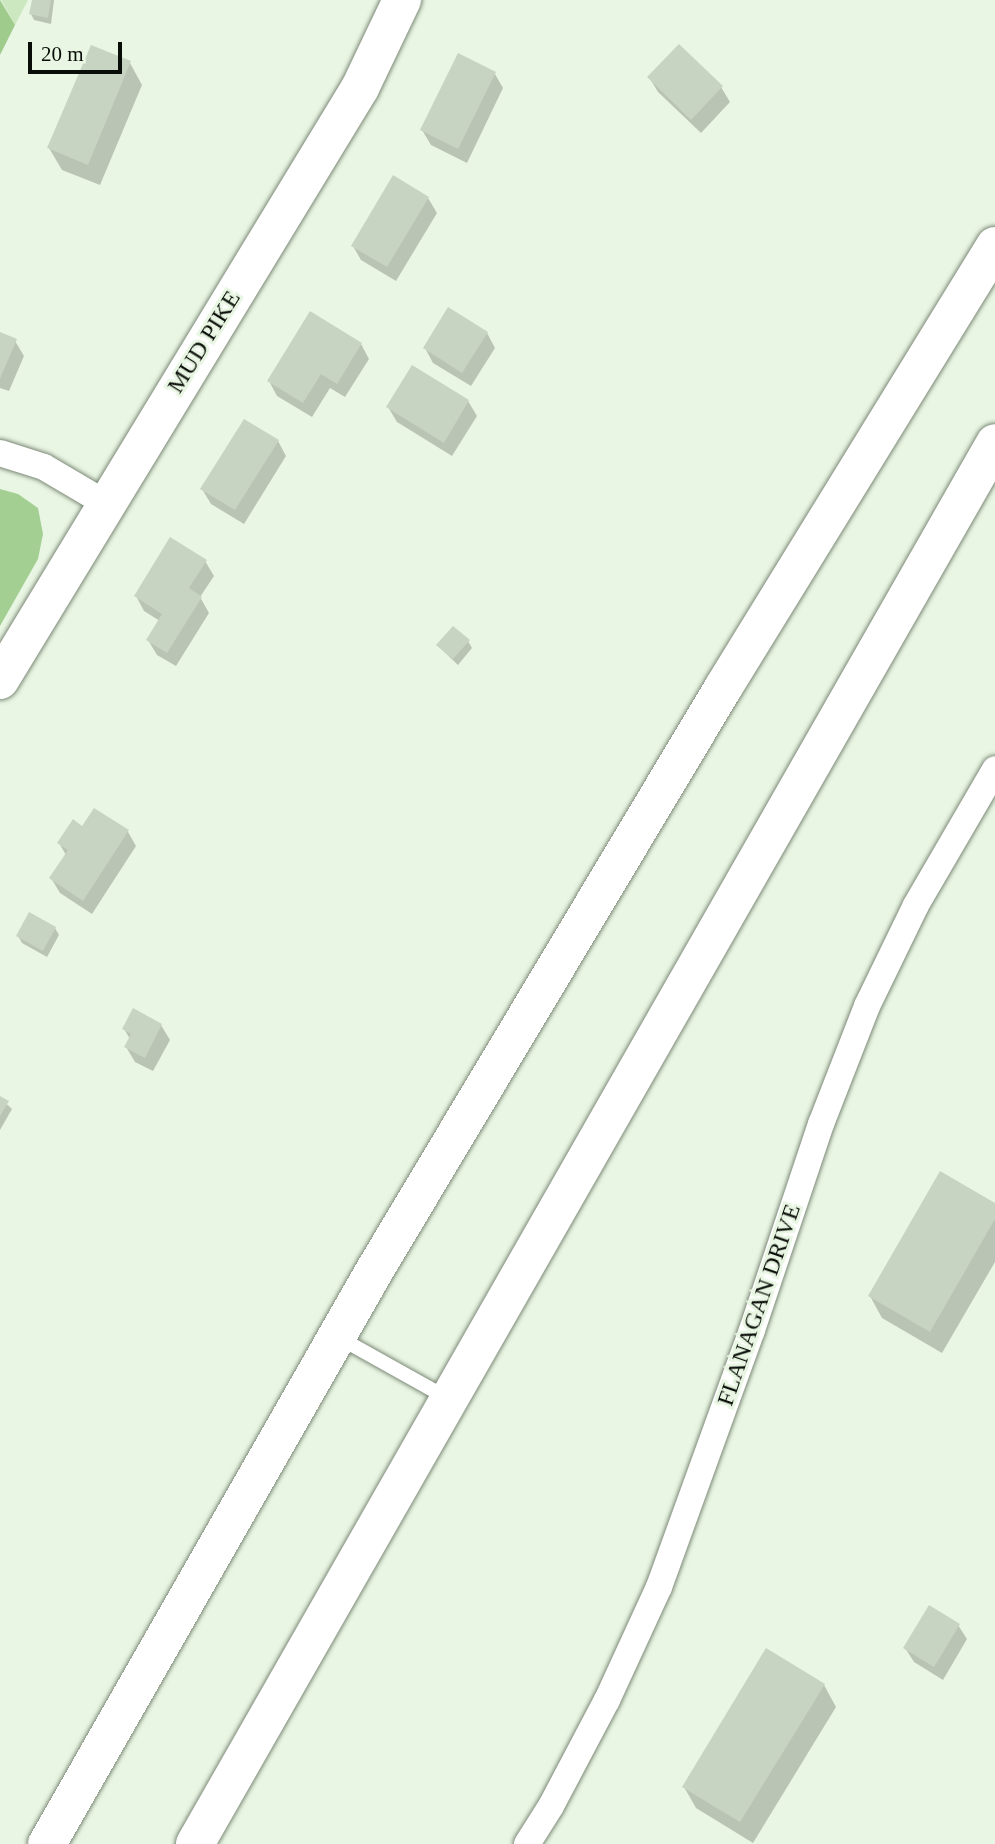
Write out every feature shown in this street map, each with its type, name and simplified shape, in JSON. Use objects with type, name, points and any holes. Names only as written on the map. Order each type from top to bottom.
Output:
[{"type":"main road","name":"MUD PIKE","points":[[0,680],[359,88],[402,0]]},
{"type":"main road","points":[[47,1844],[337,1336],[723,688],[995,246]]},
{"type":"main road","points":[[195,1844],[995,443]]},
{"type":"street","points":[[0,453],[44,467],[105,503]]},
{"type":"street","name":"FLANAGAN DRIVE","points":[[527,1844],[558,1794],[607,1700],[659,1587],[752,1330],[821,1124],[867,1006],[916,905],[995,769]]},
{"type":"lane","points":[[337,1336],[449,1399]]},
{"type":"shaded area","points":[[0,0],[15,25],[0,55]]},
{"type":"shaded area","points":[[1,0],[28,0],[15,25]]},
{"type":"shaded area","points":[[0,489],[18,494],[38,508],[43,534],[38,559],[0,626]]},
{"type":"building","points":[[32,0],[51,0],[48,18],[29,14]]},
{"type":"building","points":[[679,44],[723,86],[691,120],[647,77]]},
{"type":"building","points":[[91,45],[131,61],[88,165],[47,148]]},
{"type":"building","points":[[458,53],[496,72],[458,149],[420,130]]},
{"type":"building","points":[[393,175],[429,197],[387,267],[351,246]]},
{"type":"building","points":[[448,307],[488,332],[462,373],[423,348]]},
{"type":"building","points":[[310,311],[362,343],[337,384],[321,374],[303,403],[267,381]]},
{"type":"building","points":[[0,332],[17,339],[0,379]]},
{"type":"building","points":[[412,365],[469,400],[444,443],[386,407]]},
{"type":"building","points":[[244,419],[279,440],[235,510],[200,489]]},
{"type":"building","points":[[170,537],[207,560],[189,588],[202,597],[167,653],[146,640],[162,614],[134,596]]},
{"type":"building","points":[[453,626],[470,640],[453,659],[436,645]]},
{"type":"building","points":[[94,808],[129,830],[83,901],[49,878],[68,850],[57,843],[73,819],[82,826]]},
{"type":"building","points":[[29,912],[56,927],[43,951],[16,936]]},
{"type":"building","points":[[133,1008],[162,1024],[145,1058],[124,1047],[131,1034],[122,1029]]},
{"type":"building","points":[[0,1096],[9,1101],[0,1116]]},
{"type":"building","points":[[940,1171],[995,1203],[995,1219],[930,1332],[868,1296]]},
{"type":"building","points":[[929,1605],[960,1624],[934,1667],[903,1648]]},
{"type":"building","points":[[766,1648],[825,1684],[740,1822],[682,1787]]}]
